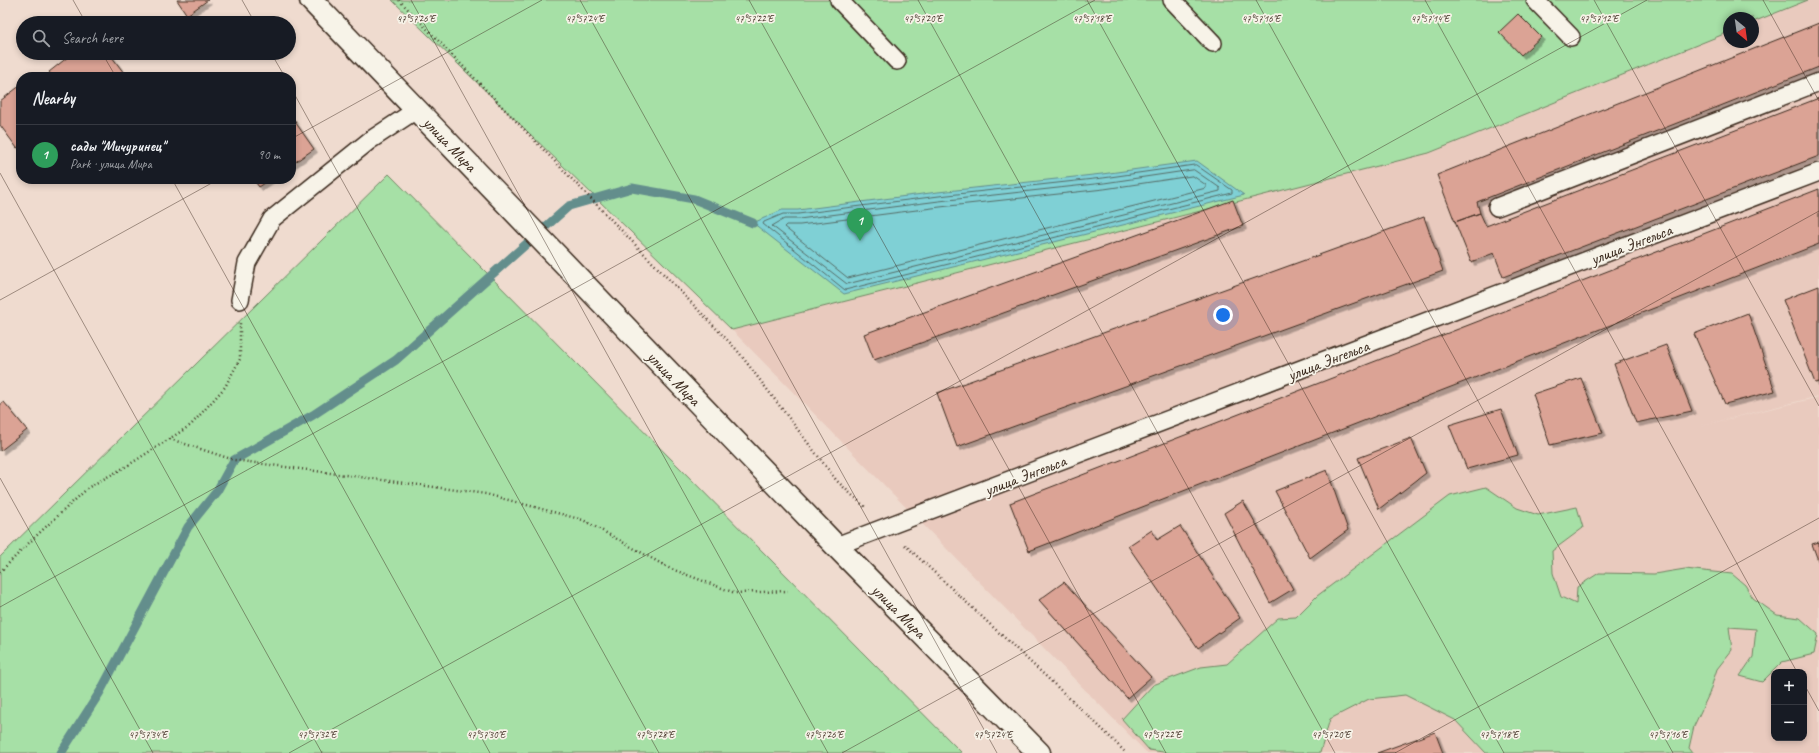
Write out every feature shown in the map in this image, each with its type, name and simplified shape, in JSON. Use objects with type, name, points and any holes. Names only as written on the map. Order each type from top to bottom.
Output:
[{"type":"main road","name":"улица Мира","points":[[311,0],[836,546],[1040,753]]},
{"type":"lane","points":[[840,0],[897,61]]},
{"type":"lane","points":[[1172,0],[1213,43]]},
{"type":"lane","points":[[1535,0],[1571,37]]},
{"type":"lane","points":[[1497,207],[1819,82]]},
{"type":"lane","points":[[240,300],[246,263],[272,219],[369,141],[416,110]]},
{"type":"lane","name":"улица Энгельса","points":[[836,546],[1819,172]]},
{"type":"path","points":[[399,0],[737,350],[837,481],[866,508]]},
{"type":"path","points":[[0,572],[89,487],[127,466],[191,425],[225,387],[240,359],[240,300]]},
{"type":"path","points":[[170,439],[234,460],[486,494],[584,520],[669,568],[735,593],[788,591]]},
{"type":"path","points":[[901,541],[1126,753]]},
{"type":"shaded area","points":[[1808,0],[1819,0],[1819,396],[1700,426],[1819,397],[1819,753],[1147,753],[732,330],[1429,153],[1723,34],[1723,48],[1759,48],[1759,20]]},
{"type":"green space","points":[[392,0],[1808,0],[1759,20],[1759,12],[1723,12],[1723,34],[1429,153],[732,330]]},
{"type":"green space","points":[[389,174],[962,753],[0,753],[0,557]]},
{"type":"green space","points":[[1486,487],[1517,508],[1538,515],[1577,507],[1583,528],[1552,551],[1553,573],[1561,597],[1576,604],[1577,587],[1599,573],[1654,574],[1685,569],[1732,574],[1745,585],[1753,598],[1777,615],[1800,618],[1818,634],[1814,654],[1782,662],[1775,669],[1771,669],[1771,673],[1762,682],[1740,676],[1753,657],[1756,629],[1729,627],[1732,650],[1717,669],[1709,694],[1694,726],[1689,748],[1693,753],[1486,753],[1455,720],[1405,695],[1369,699],[1330,719],[1320,753],[1170,753],[1149,750],[1122,719],[1153,685],[1201,667],[1227,664],[1278,618],[1296,617],[1317,596],[1450,496]]},
{"type":"water","points":[[1197,161],[1244,195],[844,294],[753,223],[782,210],[798,210],[938,192],[1102,174]]},
{"type":"building","points":[[177,0],[208,0],[187,15]]},
{"type":"building","points":[[1518,14],[1541,37],[1521,55],[1499,32]]},
{"type":"building","points":[[1819,23],[1819,67],[1477,202],[1480,213],[1455,222],[1437,175]]},
{"type":"building","points":[[64,60],[114,60],[123,72],[49,72]]},
{"type":"building","points":[[16,89],[16,147],[0,125],[0,101]]},
{"type":"building","points":[[1819,98],[1819,156],[1503,277],[1494,253],[1471,262],[1455,222],[1480,213],[1486,226]]},
{"type":"building","points":[[296,123],[314,149],[296,162]]},
{"type":"building","points":[[257,184],[264,184],[259,187]]},
{"type":"building","points":[[1819,189],[1819,244],[1029,551],[1010,503]]},
{"type":"building","points":[[1233,200],[1243,226],[874,360],[864,334]]},
{"type":"building","points":[[1424,217],[1443,271],[957,447],[937,393]]},
{"type":"building","points":[[1819,286],[1819,382],[1815,383],[1783,300]]},
{"type":"building","points":[[1748,313],[1775,391],[1725,404],[1694,334]]},
{"type":"building","points":[[1666,345],[1692,411],[1636,423],[1614,364]]},
{"type":"building","points":[[1581,378],[1603,433],[1550,445],[1533,394]]},
{"type":"building","points":[[4,402],[27,430],[0,451],[0,405]]},
{"type":"building","points":[[1501,409],[1518,455],[1467,469],[1449,425]]},
{"type":"building","points":[[1411,438],[1426,473],[1379,509],[1358,458]]},
{"type":"building","points":[[1327,470],[1348,530],[1310,558],[1275,491]]},
{"type":"building","points":[[1243,501],[1293,589],[1270,603],[1224,513]]},
{"type":"building","points":[[1180,526],[1240,618],[1198,648],[1128,546],[1152,530],[1157,540]]},
{"type":"building","points":[[1819,542],[1819,563],[1812,544]]},
{"type":"building","points":[[1064,582],[1151,677],[1127,698],[1039,600]]},
{"type":"building","points":[[1435,732],[1443,753],[1377,753]]},
{"type":"waterway","points":[[61,753],[100,692],[188,527],[217,491],[234,460],[313,415],[396,360],[569,206],[632,188],[694,199],[753,223]]},
{"type":"place","name":"сады \"Мичуринец\"","points":[[860,241]]}]
